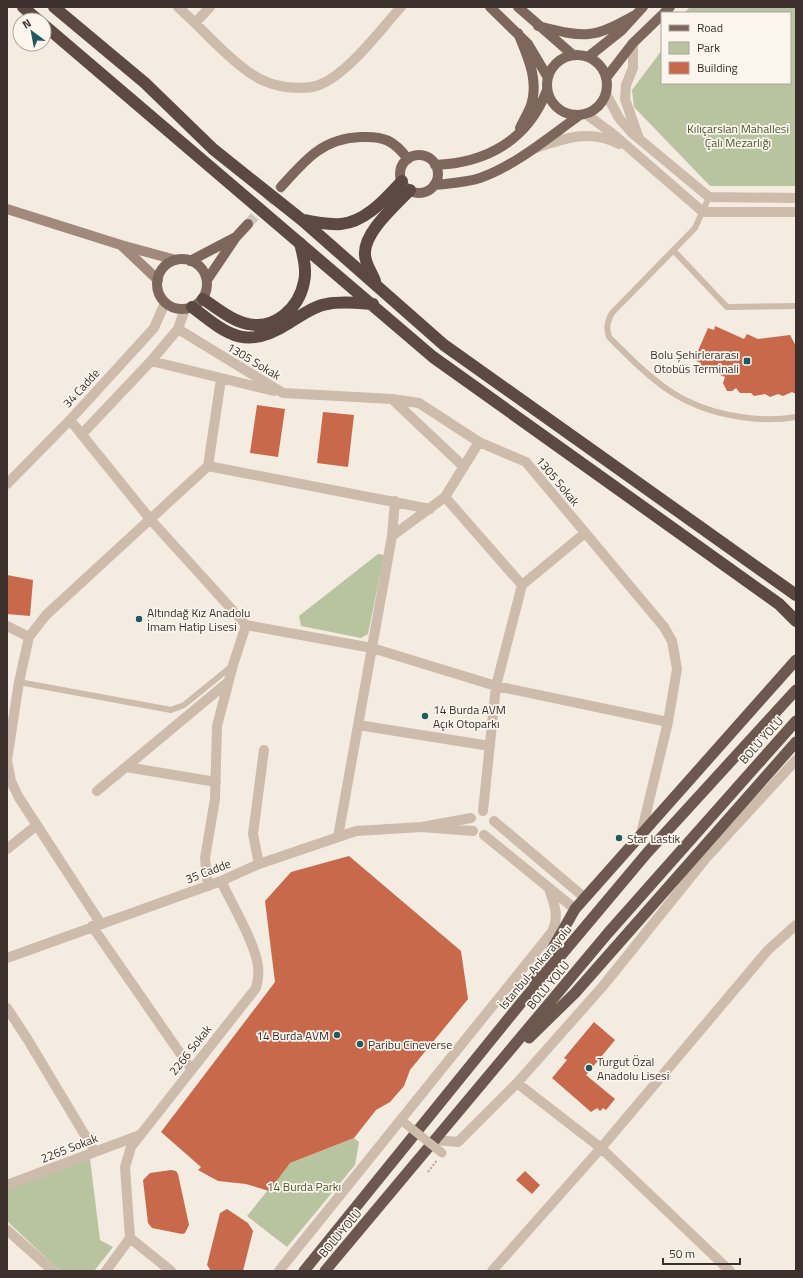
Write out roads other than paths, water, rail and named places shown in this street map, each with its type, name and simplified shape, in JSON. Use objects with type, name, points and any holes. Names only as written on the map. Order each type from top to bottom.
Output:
[{"type":"highway","points":[[54,7],[145,83],[213,150],[302,220],[444,345],[796,595]]},
{"type":"highway","points":[[52,32],[373,304],[433,357],[779,604],[796,621]]},
{"type":"highway","points":[[302,220],[343,224],[369,212],[406,186]]},
{"type":"highway","points":[[376,284],[364,256],[365,243],[406,186]]},
{"type":"highway","points":[[203,299],[230,317],[247,324],[265,324],[283,316],[296,301],[304,282],[304,258],[300,243]]},
{"type":"highway","points":[[188,308],[222,330],[244,338],[270,334],[310,310],[327,304],[373,304]]},
{"type":"highway","points":[[521,1003],[575,909],[796,660]]},
{"type":"highway","name":"İstanbul-Ankara yolu","points":[[304,1271],[521,1003],[647,853],[796,690]]},
{"type":"highway","name":"BOLU YOLU","points":[[325,1271],[608,933],[796,721]]},
{"type":"highway","points":[[489,1076],[575,993],[796,742]]},
{"type":"main road","points":[[490,7],[528,44],[547,76]]},
{"type":"main road","points":[[518,7],[573,55]]},
{"type":"main road","points":[[588,57],[622,30],[644,7]]},
{"type":"main road","points":[[538,26],[574,34],[591,34],[608,30],[636,15]]},
{"type":"main road","points":[[606,78],[633,43],[661,16]]},
{"type":"main road","points":[[517,136],[530,108],[533,80],[531,65],[518,33]]},
{"type":"main road","points":[[434,185],[480,178],[492,173],[598,106],[606,94],[606,78],[602,68],[596,60],[588,57],[573,55],[566,56],[557,61],[550,69],[547,76],[546,90],[537,113],[517,136],[501,147],[474,160],[452,164],[435,164],[426,157],[414,156],[408,159],[401,169],[406,186],[422,193],[428,191],[434,185],[438,176],[435,164]]},
{"type":"main road","points":[[546,90],[554,105],[561,111],[570,115],[583,115]]},
{"type":"main road","points":[[281,187],[310,156],[337,139],[374,136],[397,146],[408,159]]},
{"type":"main road","points":[[7,209],[121,245],[176,260],[190,261],[201,268],[207,280]]},
{"type":"main road","points":[[176,260],[164,268],[158,280],[160,296],[165,303],[178,309],[188,308],[203,299],[206,293],[207,280],[236,237],[248,224]]},
{"type":"main road","points":[[190,261],[236,237]]},
{"type":"main road","points":[[121,245],[158,280]]},
{"type":"street","points":[[178,7],[242,67],[260,80],[279,86],[299,88],[319,85],[338,74],[401,7]]},
{"type":"street","points":[[195,23],[210,7]]},
{"type":"street","points":[[633,43],[632,68],[626,84],[625,99],[640,142]]},
{"type":"street","points":[[606,94],[619,118],[640,142],[709,198],[796,198]]},
{"type":"street","points":[[583,115],[631,150],[703,212],[796,212]]},
{"type":"street","points":[[529,151],[565,138],[585,135],[611,140],[631,150]]},
{"type":"street","name":"34 Cadde","points":[[7,484],[70,420],[154,328],[165,303]]},
{"type":"street","points":[[82,434],[152,361],[178,329],[188,308]]},
{"type":"street","name":"1305 Sokak","points":[[178,329],[283,393],[392,399],[419,403],[479,442],[526,462],[664,626],[672,641],[677,669],[668,722],[640,834]]},
{"type":"street","points":[[152,361],[283,393]]},
{"type":"street","points":[[192,1069],[97,925],[18,796],[11,780],[7,761],[19,682],[29,638],[46,615],[208,466],[221,379]]},
{"type":"street","points":[[392,399],[464,467]]},
{"type":"street","points":[[70,420],[150,519],[246,624],[372,648],[496,686],[668,722]]},
{"type":"street","points":[[392,536],[445,497],[479,442]]},
{"type":"street","points":[[208,466],[430,509]]},
{"type":"street","points":[[445,497],[522,586]]},
{"type":"street","points":[[338,837],[392,536],[395,501]]},
{"type":"street","points":[[483,811],[496,686],[522,586],[585,533]]},
{"type":"street","points":[[208,886],[205,858],[215,799],[217,726],[228,682],[246,624]]},
{"type":"street","points":[[7,626],[29,638]]},
{"type":"street","points":[[97,791],[228,682]]},
{"type":"street","points":[[358,725],[490,746]]},
{"type":"street","points":[[259,864],[253,834],[264,750]]},
{"type":"street","points":[[435,1140],[458,1142],[517,1083],[603,986],[706,858],[796,760]]},
{"type":"street","points":[[126,767],[216,782]]},
{"type":"street","points":[[422,827],[471,818],[476,813],[483,811],[490,814],[494,821],[585,898]]},
{"type":"street","points":[[471,818],[470,825],[473,831]]},
{"type":"street","points":[[484,835],[493,828],[494,821]]},
{"type":"street","points":[[7,849],[37,825]]},
{"type":"street","points":[[422,827],[473,831],[484,835],[575,909]]},
{"type":"street","name":"35 Cadde","points":[[7,958],[208,886],[259,864],[356,831],[422,827]]},
{"type":"street","name":"2266 Sokak","points":[[130,1238],[125,1167],[131,1147],[256,988],[259,968],[254,950],[221,881]]},
{"type":"street","points":[[279,1271],[552,932],[557,922],[549,888]]},
{"type":"street","points":[[492,1271],[601,1148],[768,950],[796,925]]},
{"type":"street","points":[[7,1008],[28,1040],[95,1152]]},
{"type":"street","points":[[517,1083],[601,1148],[730,1271]]},
{"type":"street","points":[[406,1124],[442,1153]]},
{"type":"street","name":"2265 Sokak","points":[[7,1185],[141,1134]]},
{"type":"street","points":[[7,1230],[53,1271]]},
{"type":"street","points":[[106,1271],[130,1238],[171,1271]]},
{"type":"lane","points":[[709,198],[696,228],[612,313],[607,321],[606,330],[609,337],[642,370],[670,392],[695,406],[719,414],[747,418],[780,420],[796,417]]},
{"type":"lane","points":[[674,251],[727,307],[796,306]]},
{"type":"lane","points":[[19,682],[171,710],[184,705],[233,665]]},
{"type":"tunnel","points":[[248,224],[281,187]]},
{"type":"place","name":"Bolu Şehirlerarası Otobüs Terminali","points":[[747,361]]},
{"type":"place","name":"Altındağ Kız Anadolu İmam Hatip Lisesi","points":[[139,619]]},
{"type":"place","name":"14 Burda AVM Açık Otoparkı","points":[[425,716]]},
{"type":"place","name":"Star Lastik","points":[[619,838]]},
{"type":"place","name":"14 Burda AVM","points":[[337,1035]]},
{"type":"place","name":"Paribu Cineverse","points":[[360,1044]]},
{"type":"place","name":"Turgut Özal Anadolu Lisesi","points":[[589,1068]]},
{"type":"park label","name":"Kılıçarslan Mahallesi Çalı Mezarlığı","points":[[738,135]]},
{"type":"park label","name":"14 Burda Parkı","points":[[304,1186]]}]
